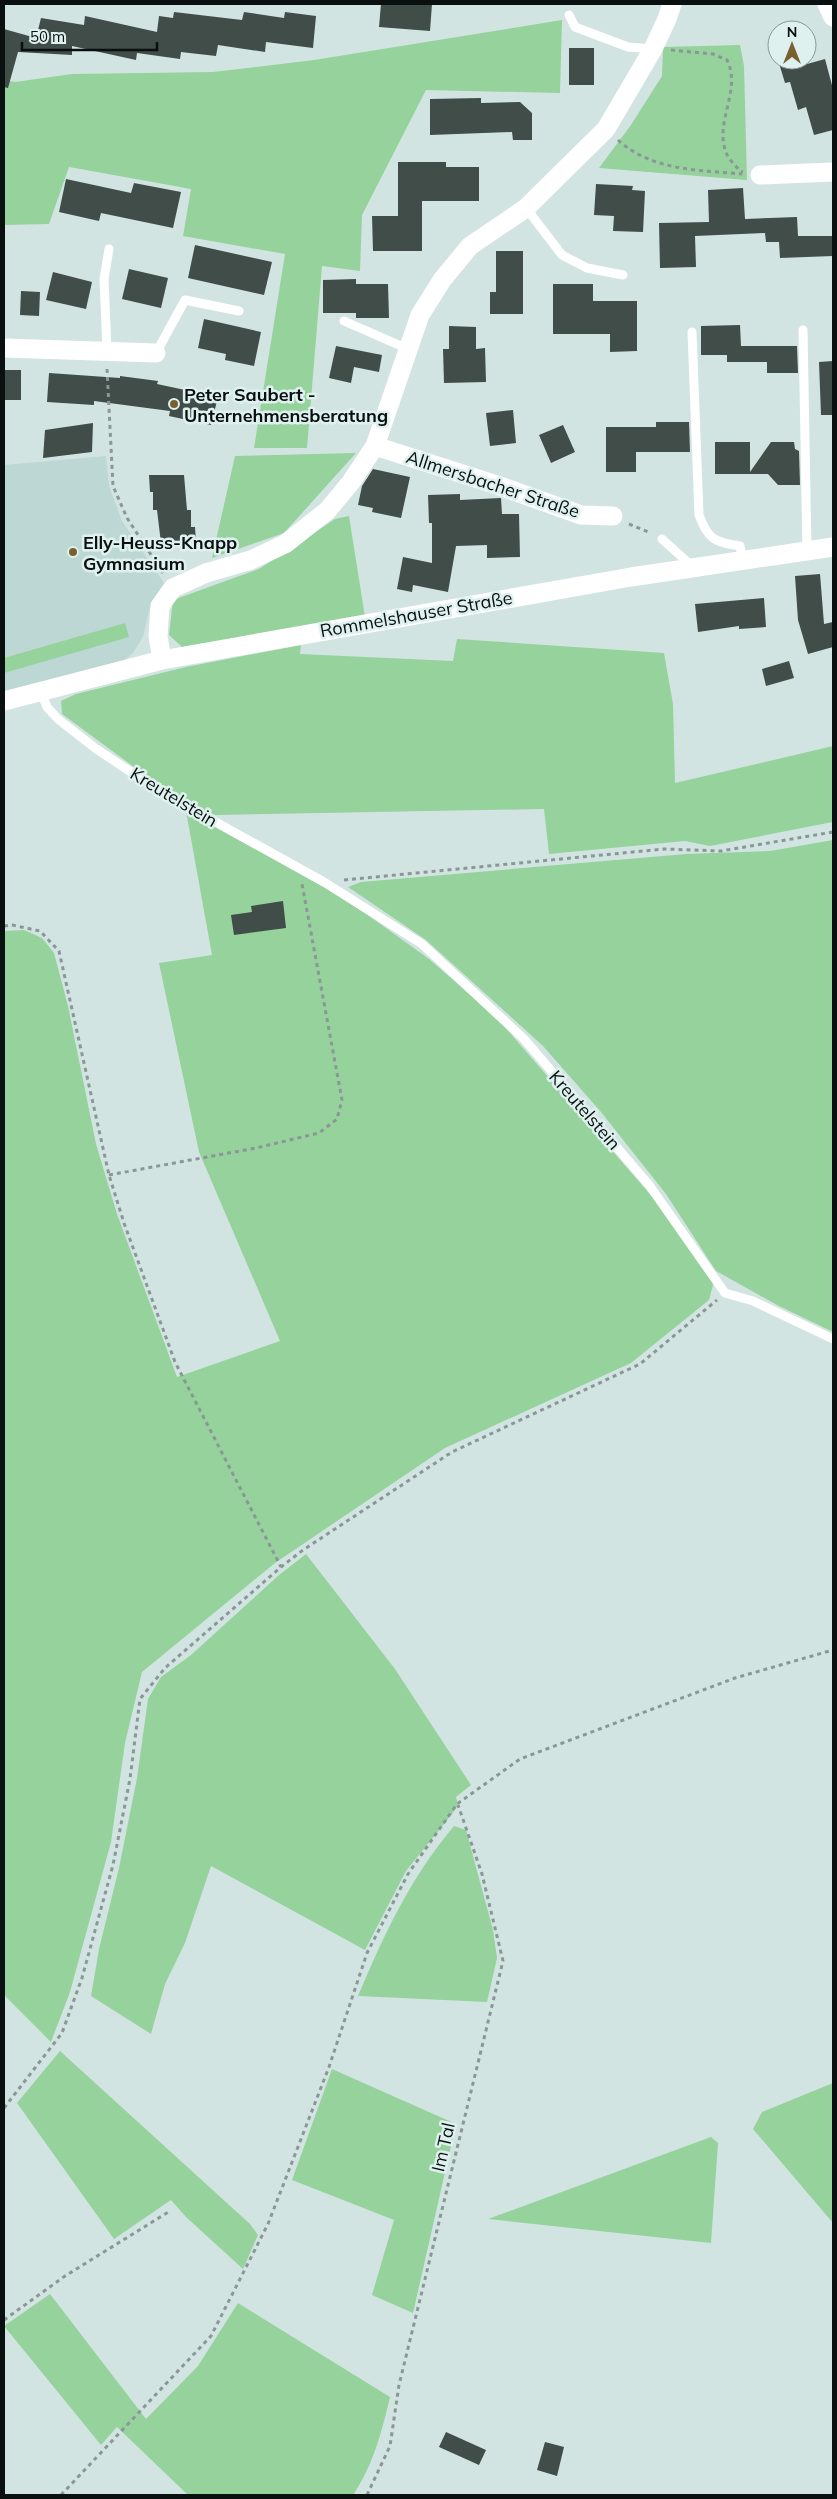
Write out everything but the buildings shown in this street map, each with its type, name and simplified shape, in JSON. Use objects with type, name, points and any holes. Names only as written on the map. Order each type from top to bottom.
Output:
[{"type":"street","points":[[162,660],[158,636],[160,606],[173,588],[206,573],[251,560],[285,544],[327,511],[351,482],[375,446],[420,315],[442,280],[470,246],[526,208],[606,129],[653,49],[672,4]]},
{"type":"street","points":[[827,4],[833,17]]},
{"type":"street","points":[[760,175],[833,172]]},
{"type":"street","points":[[4,348],[156,353]]},
{"type":"street","name":"Allmersbacher Straße","points":[[375,446],[497,485],[581,515],[613,516]]},
{"type":"street","name":"Rommelshauser Straße","points":[[4,701],[162,660],[409,615],[833,547]]},
{"type":"lane","points":[[569,15],[575,27],[628,47],[653,49]]},
{"type":"lane","points":[[526,208],[562,255],[587,268],[623,275]]},
{"type":"lane","points":[[107,350],[104,279],[109,249]]},
{"type":"lane","points":[[156,353],[185,300],[239,311]]},
{"type":"lane","points":[[344,321],[408,349]]},
{"type":"lane","points":[[803,330],[807,552]]},
{"type":"lane","points":[[692,332],[699,516],[705,532],[712,538],[718,542],[740,546],[744,561]]},
{"type":"lane","points":[[662,538],[694,568]]},
{"type":"lane","name":"Kreutelstein","points":[[41,692],[47,707],[58,718],[95,748],[158,790],[324,882],[422,944],[524,1039],[649,1185],[725,1293]]},
{"type":"lane","points":[[725,1293],[752,1301],[833,1339]]},
{"type":"path","points":[[653,49],[713,54],[728,60],[733,72],[723,124],[726,152],[740,171],[760,175]]},
{"type":"path","points":[[606,129],[631,152],[672,167],[760,175]]},
{"type":"path","points":[[107,350],[108,414],[114,486],[127,518],[173,588]]},
{"type":"path","points":[[613,516],[662,538]]},
{"type":"path","points":[[324,882],[664,849],[721,851],[833,832]]},
{"type":"path","points":[[109,1175],[256,1148],[319,1133],[337,1119],[342,1100],[299,868]]},
{"type":"path","points":[[4,926],[12,925],[40,931],[59,951],[109,1175],[124,1223],[176,1362],[281,1567]]},
{"type":"path","points":[[4,2108],[62,2033],[82,1978],[113,1865],[130,1779],[140,1699],[165,1668],[281,1567],[452,1452],[640,1364],[725,1293]]},
{"type":"path","points":[[61,2495],[211,2336],[268,2224],[329,2067],[366,1953],[408,1874],[457,1804],[520,1759],[735,1678],[833,1650]]},
{"type":"path","name":"Im Tal","points":[[366,2495],[390,2446],[399,2385],[503,1961],[482,1874],[457,1804]]},
{"type":"path","points":[[4,2320],[65,2276],[170,2211]]},
{"type":"shaded area","name":"Elly-Heuss-Knapp Gymnasium","points":[[106,456],[109,486],[122,521],[164,583],[151,603],[143,637],[133,653],[122,662],[4,691],[4,465]]},
{"type":"green space","points":[[562,20],[560,93],[426,90],[362,215],[360,271],[322,266],[307,448],[254,448],[285,254],[183,236],[191,189],[69,167],[49,224],[4,225],[4,80],[15,82],[72,74],[213,72],[314,60]]},
{"type":"green space","points":[[740,45],[744,66],[747,180],[599,168],[631,125],[662,76],[663,47]]},
{"type":"green space","points":[[356,453],[284,533],[212,558],[235,456]]},
{"type":"green space","points":[[349,516],[365,617],[182,647],[169,635],[173,600],[259,569],[335,519]]},
{"type":"green space","points":[[125,623],[129,637],[4,673],[4,658]]},
{"type":"green space","points":[[457,639],[664,653],[673,704],[675,783],[833,746],[833,822],[710,846],[685,841],[549,854],[544,809],[215,815],[168,792],[62,714],[61,701],[76,694],[186,667],[301,645],[300,654],[453,661]]},
{"type":"green space","points":[[186,811],[347,900],[429,959],[497,1018],[655,1200],[714,1281],[709,1300],[631,1363],[445,1448],[275,1563],[142,1672],[125,1743],[111,1842],[70,1992],[51,2042],[4,1995],[4,931],[24,930],[42,938],[54,953],[68,1006],[96,1144],[117,1214],[177,1377],[280,1341],[199,1152],[159,963],[212,955]]},
{"type":"green space","points":[[833,840],[833,1332],[779,1306],[716,1271],[666,1194],[601,1112],[543,1046],[426,940],[348,887],[361,882],[686,854],[770,851]]},
{"type":"green space","points":[[306,1554],[395,1669],[471,1785],[456,1797],[458,1805],[452,1814],[406,1871],[365,1950],[211,1866],[185,1943],[165,1984],[151,2034],[91,1996],[99,1949],[119,1868],[137,1778],[148,1699],[161,1677],[191,1655],[279,1575]]},
{"type":"green space","points":[[454,1826],[466,1830],[493,1930],[497,1958],[487,2002],[358,1996],[388,1928],[425,1865]]},
{"type":"green space","points":[[60,2051],[250,2224],[258,2235],[243,2269],[186,2217],[171,2200],[114,2239],[17,2103]]},
{"type":"green space","points":[[332,2069],[456,2124],[413,2313],[372,2295],[394,2220],[292,2180]]},
{"type":"green space","points":[[833,2083],[833,2223],[753,2129],[762,2112]]},
{"type":"green space","points":[[711,2137],[718,2143],[711,2243],[488,2219]]},
{"type":"green space","points":[[50,2294],[146,2419],[198,2366],[238,2303],[390,2397],[371,2460],[353,2495],[188,2495],[117,2427],[101,2445],[4,2326]]},
{"type":"place","name":"Peter Saubert - Unternehmensberatung","points":[[174,404]]},
{"type":"place","name":"Elly-Heuss-Knapp Gymnasium","points":[[73,552]]}]
